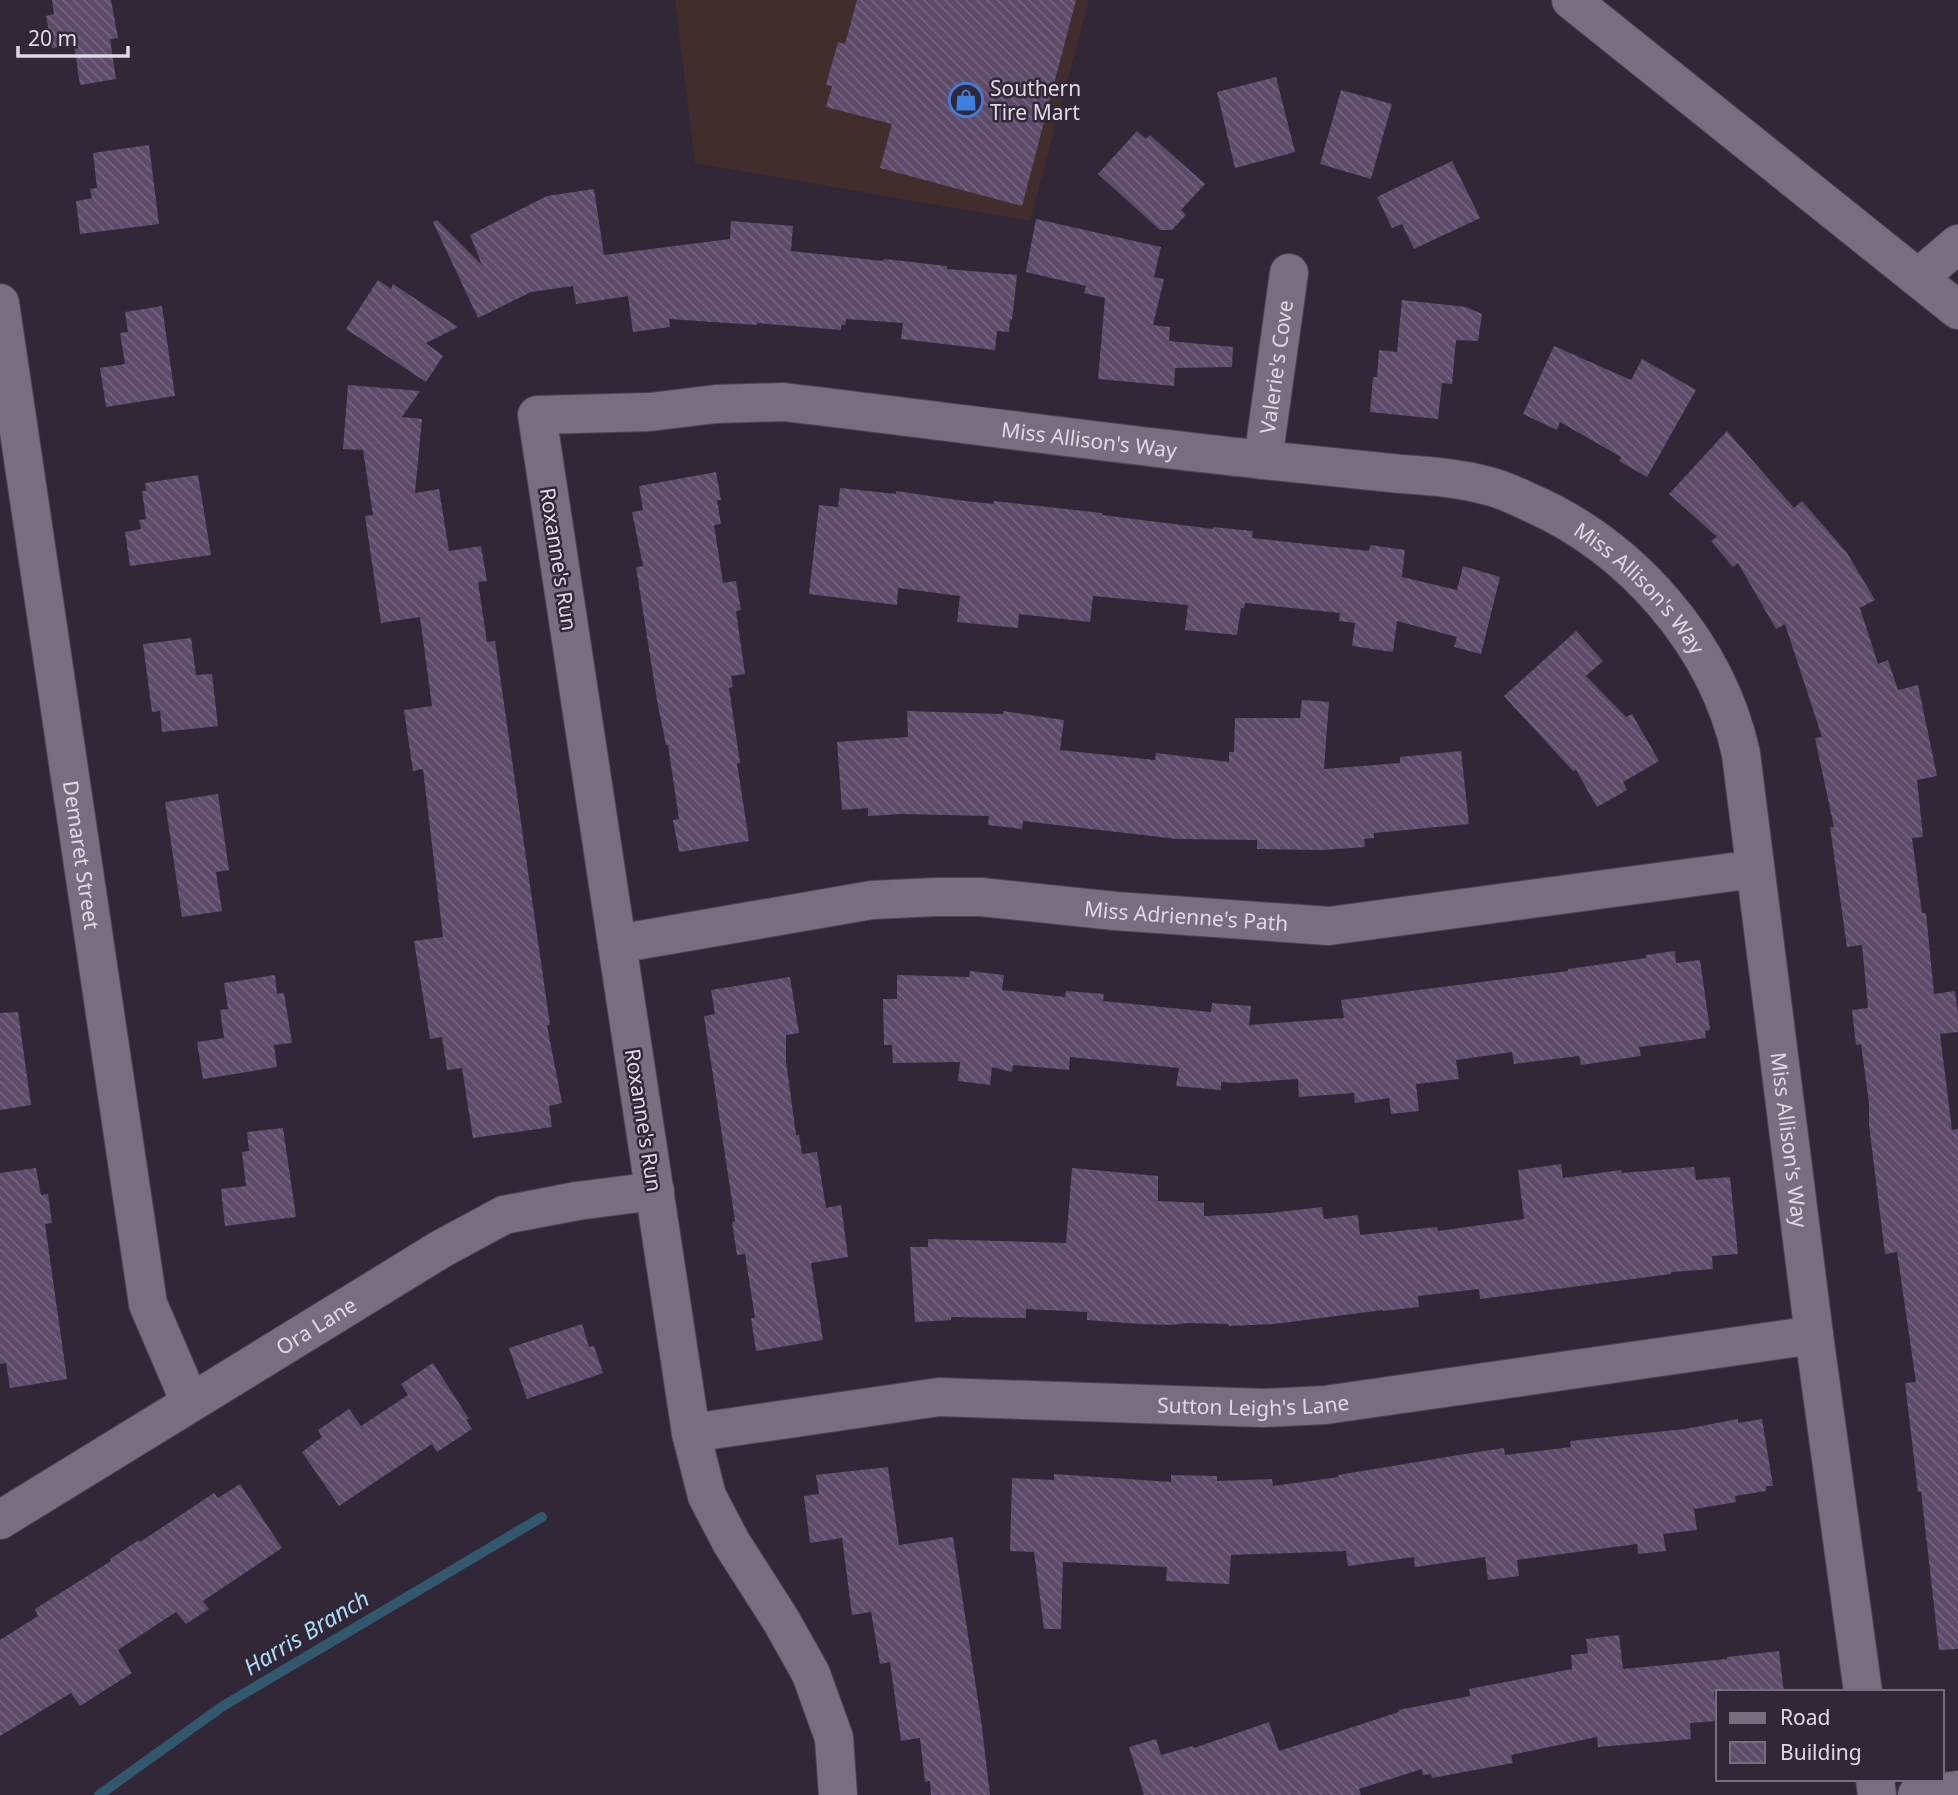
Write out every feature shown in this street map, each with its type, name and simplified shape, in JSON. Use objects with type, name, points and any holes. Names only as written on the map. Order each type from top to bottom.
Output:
[{"type":"street","points":[[1570,0],[1958,310]]},
{"type":"street","points":[[1918,278],[1958,244]]},
{"type":"street","name":"Valerie's Cove","points":[[1263,460],[1289,273]]},
{"type":"street","name":"Demaret Street","points":[[0,303],[148,1304],[190,1402]]},
{"type":"street","name":"Miss Allison's Way","points":[[537,415],[650,412],[716,404],[784,401],[1263,460],[1443,478],[1489,486],[1532,503],[1581,530],[1648,585],[1670,609],[1708,666],[1735,728],[1741,754],[1814,1335],[1863,1690]]},
{"type":"street","name":"Roxanne's Run","points":[[537,415],[691,1433],[707,1496],[730,1542],[782,1622],[811,1675],[834,1738],[838,1795]]},
{"type":"street","name":"Miss Adrienne's Path","points":[[617,944],[872,900],[936,897],[981,897],[1115,911],[1329,926],[1755,869]]},
{"type":"street","name":"Ora Lane","points":[[0,1520],[441,1249],[504,1215],[576,1201],[655,1191]]},
{"type":"street","name":"Sutton Leigh's Lane","points":[[691,1433],[939,1397],[1263,1408],[1325,1405],[1814,1335]]},
{"type":"street","points":[[1917,1795],[1958,1790]]},
{"type":"shaded area","points":[[675,0],[1089,0],[1030,221],[695,163]]},
{"type":"building","points":[[52,0],[111,0],[118,38],[110,39],[116,79],[80,85],[74,45],[52,48],[46,16],[54,14]]},
{"type":"building","name":"Southern Tire Mart","points":[[857,0],[1076,0],[1022,206],[880,168],[892,124],[826,107],[832,86],[826,85],[838,42],[845,44]]},
{"type":"building","points":[[1276,77],[1295,152],[1235,168],[1217,92]]},
{"type":"building","points":[[1341,90],[1392,104],[1371,179],[1320,164]]},
{"type":"building","points":[[1137,131],[1146,139],[1150,135],[1205,184],[1181,210],[1186,215],[1172,230],[1160,230],[1098,174]]},
{"type":"building","points":[[149,145],[159,224],[80,234],[76,201],[92,198],[90,189],[97,188],[93,153]]},
{"type":"building","points":[[1452,161],[1480,218],[1414,249],[1402,224],[1392,228],[1377,197]]},
{"type":"building","points":[[594,189],[604,255],[730,239],[731,221],[793,226],[791,251],[1017,275],[1009,332],[997,331],[995,350],[901,339],[903,323],[846,319],[841,330],[669,319],[670,327],[633,332],[628,296],[576,304],[573,286],[531,292],[478,318],[433,222],[437,220],[482,265],[470,235],[547,196]]},
{"type":"building","points":[[1036,219],[1161,247],[1154,277],[1164,279],[1153,325],[1170,327],[1169,341],[1233,347],[1232,367],[1175,368],[1174,386],[1098,379],[1105,298],[1084,293],[1086,286],[1026,272]]},
{"type":"building","points":[[378,280],[391,289],[393,284],[458,327],[426,343],[443,356],[426,382],[346,329]]},
{"type":"building","points":[[1402,300],[1466,307],[1482,314],[1478,341],[1456,340],[1452,384],[1442,383],[1438,419],[1370,412],[1379,350],[1397,352]]},
{"type":"building","points":[[162,306],[175,396],[106,407],[100,368],[125,364],[120,333],[128,332],[125,312]]},
{"type":"building","points":[[1554,346],[1631,380],[1642,359],[1696,390],[1647,477],[1619,461],[1621,457],[1560,422],[1557,430],[1523,414]]},
{"type":"building","points":[[348,385],[420,391],[402,417],[422,419],[415,493],[439,489],[449,551],[481,546],[487,581],[478,582],[487,642],[495,641],[550,1025],[547,1025],[562,1103],[549,1106],[552,1127],[473,1138],[462,1068],[447,1070],[442,1037],[430,1039],[414,941],[443,937],[423,769],[413,771],[404,710],[432,706],[420,617],[381,623],[365,516],[373,515],[363,450],[343,449]]},
{"type":"building","points":[[1727,431],[1794,508],[1802,501],[1847,553],[1875,600],[1860,608],[1878,664],[1888,660],[1898,690],[1918,685],[1937,776],[1917,780],[1923,837],[1912,838],[1922,913],[1926,913],[1934,994],[1955,991],[1958,1014],[1958,1032],[1940,1034],[1952,1130],[1958,1129],[1958,1649],[1939,1650],[1921,1491],[1918,1492],[1905,1383],[1916,1382],[1897,1252],[1885,1254],[1869,1125],[1869,1103],[1861,1044],[1856,1045],[1852,1010],[1868,1008],[1862,945],[1847,947],[1830,827],[1834,827],[1815,738],[1822,737],[1785,624],[1776,629],[1738,563],[1733,567],[1711,541],[1717,537],[1669,494]]},
{"type":"building","points":[[716,472],[721,500],[717,500],[721,524],[714,525],[723,583],[736,581],[741,610],[736,611],[745,674],[731,676],[733,687],[729,688],[749,841],[679,852],[673,820],[679,819],[636,567],[643,566],[632,512],[643,510],[639,486]]},
{"type":"building","points":[[198,475],[211,555],[130,566],[125,532],[141,529],[139,520],[146,519],[142,491],[146,491],[145,483]]},
{"type":"building","points":[[840,488],[896,494],[896,491],[993,504],[994,501],[1102,513],[1213,529],[1253,531],[1252,538],[1369,551],[1370,545],[1405,550],[1402,577],[1457,590],[1463,566],[1500,577],[1481,654],[1454,647],[1457,637],[1397,621],[1393,652],[1352,646],[1355,623],[1339,621],[1340,613],[1245,603],[1244,608],[1241,608],[1237,635],[1185,630],[1188,605],[1093,596],[1090,622],[1019,614],[1018,628],[957,622],[960,596],[898,588],[897,605],[809,594],[819,505],[838,507]]},
{"type":"building","points":[[1576,631],[1603,661],[1586,676],[1626,717],[1632,714],[1659,761],[1623,782],[1627,790],[1597,807],[1576,770],[1573,771],[1504,696]]},
{"type":"building","points":[[191,638],[196,675],[212,674],[218,726],[162,732],[160,711],[152,712],[143,644]]},
{"type":"building","points":[[1302,700],[1329,702],[1324,769],[1400,763],[1400,757],[1461,751],[1469,824],[1374,833],[1374,838],[1364,839],[1365,847],[1323,850],[1257,849],[1257,840],[1177,839],[1023,821],[1022,829],[988,825],[989,816],[868,816],[868,808],[842,810],[837,742],[908,737],[907,711],[1003,714],[1003,711],[1064,720],[1060,750],[1155,760],[1156,753],[1229,762],[1229,752],[1234,752],[1235,718],[1300,718]]},
{"type":"building","points":[[218,794],[229,870],[216,872],[222,911],[182,917],[165,802]]},
{"type":"building","points":[[1675,951],[1676,963],[1700,960],[1710,1030],[1705,1031],[1706,1038],[1639,1047],[1641,1056],[1581,1065],[1579,1056],[1514,1064],[1512,1052],[1456,1060],[1459,1079],[1416,1084],[1419,1111],[1391,1114],[1389,1098],[1355,1103],[1354,1093],[1299,1097],[1298,1079],[1221,1082],[1221,1090],[1176,1086],[1179,1068],[1070,1057],[1069,1070],[1013,1065],[1012,1072],[992,1067],[990,1085],[958,1081],[960,1062],[893,1063],[892,1045],[884,1045],[883,999],[897,999],[897,975],[969,977],[970,971],[1004,975],[1002,990],[1065,997],[1066,991],[1104,994],[1103,1001],[1211,1012],[1212,1003],[1251,1006],[1249,1025],[1344,1018],[1341,1000],[1568,971]]},
{"type":"building","points":[[275,975],[277,994],[284,993],[292,1043],[274,1045],[277,1067],[203,1079],[197,1042],[224,1038],[220,1010],[228,1009],[224,983]]},
{"type":"building","points":[[790,977],[799,1033],[786,1035],[786,1061],[796,1135],[799,1135],[802,1154],[817,1152],[826,1208],[841,1205],[848,1257],[811,1263],[823,1340],[756,1351],[751,1318],[755,1318],[745,1254],[737,1255],[732,1222],[735,1221],[704,1016],[715,1014],[711,990]]},
{"type":"building","points":[[18,1012],[31,1105],[0,1110],[0,1013]]},
{"type":"building","points":[[283,1128],[296,1217],[225,1226],[221,1189],[246,1186],[242,1152],[249,1151],[247,1132]]},
{"type":"building","points":[[1561,1164],[1563,1178],[1621,1170],[1622,1173],[1694,1167],[1696,1180],[1730,1177],[1738,1254],[1712,1256],[1713,1269],[1671,1272],[1480,1299],[1479,1289],[1418,1296],[1419,1307],[1274,1324],[1141,1324],[1087,1320],[1087,1312],[1026,1309],[1026,1318],[951,1317],[951,1320],[915,1322],[910,1247],[928,1247],[928,1239],[1066,1243],[1072,1168],[1158,1176],[1158,1201],[1204,1203],[1204,1216],[1322,1207],[1324,1219],[1358,1215],[1360,1235],[1437,1227],[1438,1231],[1524,1219],[1518,1170]]},
{"type":"building","points":[[36,1168],[41,1195],[48,1194],[52,1223],[45,1224],[67,1379],[10,1388],[6,1363],[0,1364],[0,1173]]},
{"type":"building","points":[[582,1324],[589,1347],[594,1346],[603,1373],[527,1399],[509,1348]]},
{"type":"building","points":[[433,1363],[469,1419],[466,1420],[472,1429],[437,1452],[432,1444],[339,1506],[302,1452],[322,1437],[318,1430],[349,1409],[361,1426],[408,1395],[401,1384]]},
{"type":"building","points":[[1738,1419],[1738,1423],[1762,1419],[1773,1486],[1766,1486],[1766,1491],[1735,1496],[1736,1502],[1694,1509],[1697,1530],[1663,1534],[1666,1551],[1638,1554],[1637,1544],[1517,1560],[1519,1576],[1488,1580],[1485,1557],[1415,1567],[1414,1557],[1348,1566],[1346,1551],[1231,1555],[1229,1584],[1166,1581],[1167,1567],[1063,1562],[1061,1629],[1044,1629],[1034,1552],[1010,1551],[1012,1478],[1054,1480],[1054,1474],[1171,1482],[1171,1475],[1217,1476],[1217,1481],[1272,1479],[1273,1486],[1504,1448],[1505,1455],[1571,1447],[1570,1441],[1685,1429]]},
{"type":"building","points":[[888,1467],[899,1545],[953,1537],[990,1795],[931,1795],[930,1781],[925,1782],[920,1738],[901,1741],[890,1662],[880,1664],[871,1612],[852,1615],[842,1538],[810,1543],[804,1496],[819,1494],[816,1475]]},
{"type":"building","points":[[240,1484],[282,1548],[203,1601],[209,1609],[186,1624],[176,1612],[118,1650],[132,1673],[80,1706],[71,1693],[0,1736],[0,1640],[38,1616],[35,1609],[139,1540],[140,1542],[214,1493],[218,1498]]},
{"type":"building","points":[[1619,1635],[1623,1669],[1779,1651],[1784,1690],[1716,1690],[1716,1721],[1690,1723],[1691,1739],[1598,1747],[1597,1737],[1511,1755],[1513,1763],[1432,1778],[1431,1774],[1423,1775],[1422,1769],[1359,1789],[1361,1795],[1144,1795],[1129,1747],[1156,1739],[1161,1755],[1193,1746],[1194,1748],[1269,1722],[1279,1751],[1399,1712],[1398,1710],[1470,1696],[1469,1689],[1572,1669],[1571,1655],[1588,1653],[1586,1639]]},
{"type":"waterway","name":"Harris Branch","points":[[99,1795],[223,1706],[542,1517]]},
{"type":"place","name":"Southern Tire Mart","points":[[966,100]]}]
